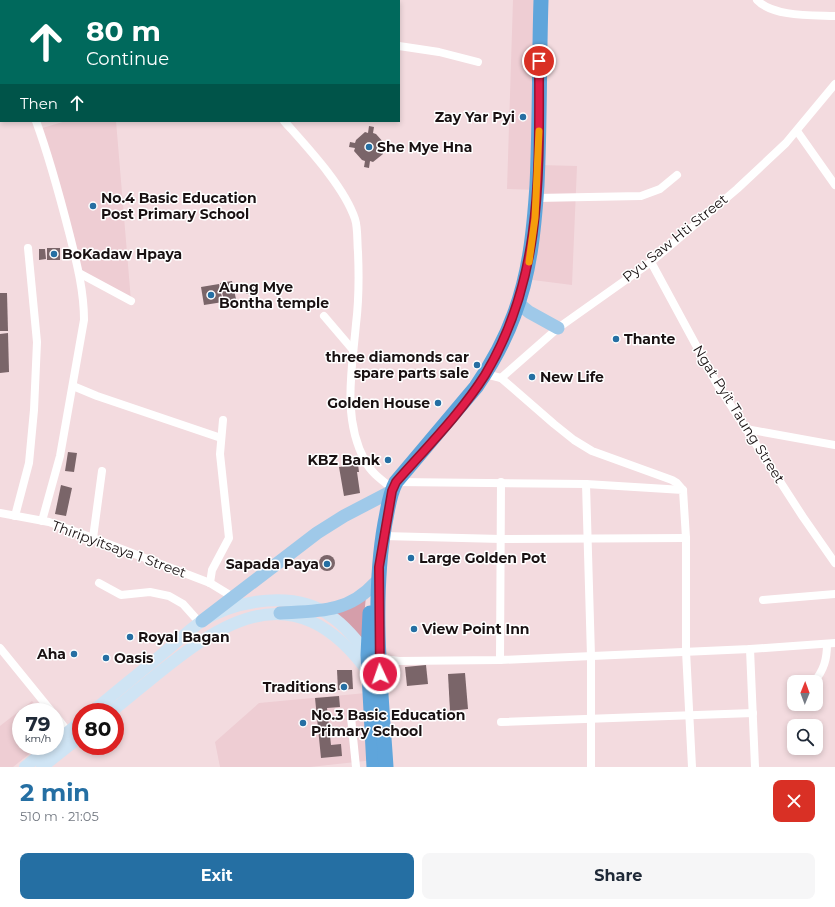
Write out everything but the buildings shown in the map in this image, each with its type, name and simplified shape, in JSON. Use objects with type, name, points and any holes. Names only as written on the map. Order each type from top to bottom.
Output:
[{"type":"highway","points":[[373,657],[379,567],[383,536],[394,487],[464,403],[485,374],[514,316],[525,279],[532,242],[536,198],[539,132],[541,0]]},
{"type":"highway","points":[[374,767],[374,674],[370,615],[379,567]]},
{"type":"highway","points":[[374,674],[381,691],[386,767]]},
{"type":"main road","points":[[518,303],[529,312],[558,328]]},
{"type":"main road","points":[[103,703],[201,622],[317,533],[394,487]]},
{"type":"main road","points":[[122,703],[206,637],[230,623],[248,617],[341,607],[363,595],[375,583]]},
{"type":"main road","points":[[201,622],[236,607],[270,601],[294,603],[322,610],[343,626],[373,657]]},
{"type":"main road","points":[[280,613],[306,619],[319,625],[341,642],[374,674]]},
{"type":"main road","points":[[64,735],[72,729]]},
{"type":"main road","points":[[42,767],[72,743]]},
{"type":"main road","points":[[24,767],[39,755]]},
{"type":"street","points":[[757,0],[761,4],[772,9],[789,13],[835,16]]},
{"type":"street","points":[[400,46],[439,52],[478,62]]},
{"type":"street","name":"Pyu Saw Hti Street","points":[[501,378],[558,328],[651,262],[737,189],[786,143],[835,84]]},
{"type":"street","points":[[36,122],[59,191],[79,273],[84,303],[84,320],[60,456],[42,521]]},
{"type":"street","points":[[285,122],[339,188],[355,219],[359,272],[356,324],[352,350],[350,409],[358,444],[370,468],[394,487],[501,482],[586,484],[683,490]]},
{"type":"street","points":[[796,131],[835,185]]},
{"type":"street","points":[[536,198],[641,196],[660,189],[676,175]]},
{"type":"street","points":[[15,516],[29,463],[38,342],[28,248]]},
{"type":"street","name":"Ngat Pyit Taung Street","points":[[651,262],[717,384],[835,563]]},
{"type":"street","points":[[79,273],[131,301]]},
{"type":"street","points":[[324,316],[352,350]]},
{"type":"street","points":[[485,374],[501,378],[574,440],[598,453],[672,480],[683,490],[686,538],[686,652],[692,767]]},
{"type":"street","points":[[73,386],[97,396],[221,438]]},
{"type":"street","points":[[210,583],[212,570],[229,538],[220,454],[223,420]]},
{"type":"street","points":[[746,429],[835,445]]},
{"type":"street","points":[[93,538],[102,471]]},
{"type":"street","points":[[500,660],[501,482]]},
{"type":"street","points":[[586,484],[589,538],[591,767]]},
{"type":"street","name":"Thiripyitsaya 1 Street","points":[[0,513],[42,521],[93,538],[210,583],[233,597]]},
{"type":"street","points":[[383,536],[501,539],[686,538]]},
{"type":"street","points":[[99,583],[120,595],[150,592],[169,596],[182,604],[201,622]]},
{"type":"street","points":[[763,600],[835,594]]},
{"type":"street","points":[[373,657],[399,661],[500,660],[750,649],[831,643],[823,668],[818,675]]},
{"type":"street","points":[[0,648],[45,703]]},
{"type":"street","points":[[750,649],[755,767]]},
{"type":"street","points":[[501,722],[753,713]]},
{"type":"street","points":[[351,717],[356,767]]},
{"type":"street","points":[[64,727],[68,732]]},
{"type":"shaded area","points":[[513,0],[543,0],[540,165],[577,166],[572,285],[525,279],[538,190],[507,189]]},
{"type":"shaded area","name":"No.4 Basic Education Post Primary School","points":[[63,122],[116,122],[131,301],[79,273],[39,129]]},
{"type":"shaded area","points":[[366,596],[362,638],[334,614]]},
{"type":"shaded area","name":"No.3 Basic Education Primary School","points":[[366,693],[374,760],[310,767],[220,767],[215,742],[259,703]]},
{"type":"shaded area","points":[[12,717],[12,755],[28,755],[13,767],[0,767],[0,726]]},
{"type":"slow traffic","points":[[529,262],[535,218],[539,131]]},
{"type":"place","name":"Zay Yar Pyi","points":[[523,117]]},
{"type":"place","name":"She Mye Hna","points":[[369,147]]},
{"type":"place","name":"No.4 Basic Education Post Primary School","points":[[93,206]]},
{"type":"place","name":"BoKadaw Hpaya","points":[[54,254]]},
{"type":"place","name":"Aung Mye Bontha temple","points":[[211,295]]},
{"type":"place","name":"Thante","points":[[616,339]]},
{"type":"place","name":"three diamonds car spare parts sale","points":[[477,365]]},
{"type":"place","name":"New Life","points":[[532,377]]},
{"type":"place","name":"Golden House","points":[[438,403]]},
{"type":"place","name":"KBZ Bank","points":[[388,460]]},
{"type":"place","name":"Large Golden Pot","points":[[411,558]]},
{"type":"place","name":"Sapada Paya","points":[[327,564]]},
{"type":"place","name":"View Point Inn","points":[[414,629]]},
{"type":"place","name":"Royal Bagan","points":[[130,637]]},
{"type":"place","name":"Aha","points":[[74,654]]},
{"type":"place","name":"Oasis","points":[[106,658]]},
{"type":"place","name":"Traditions","points":[[344,687]]},
{"type":"place","name":"No.3 Basic Education Primary School","points":[[303,723]]},
{"type":"route","points":[[380,674],[379,567],[383,536],[392,491],[396,482],[464,403],[485,374],[514,316],[525,279],[535,218],[539,132],[539,61]]}]
